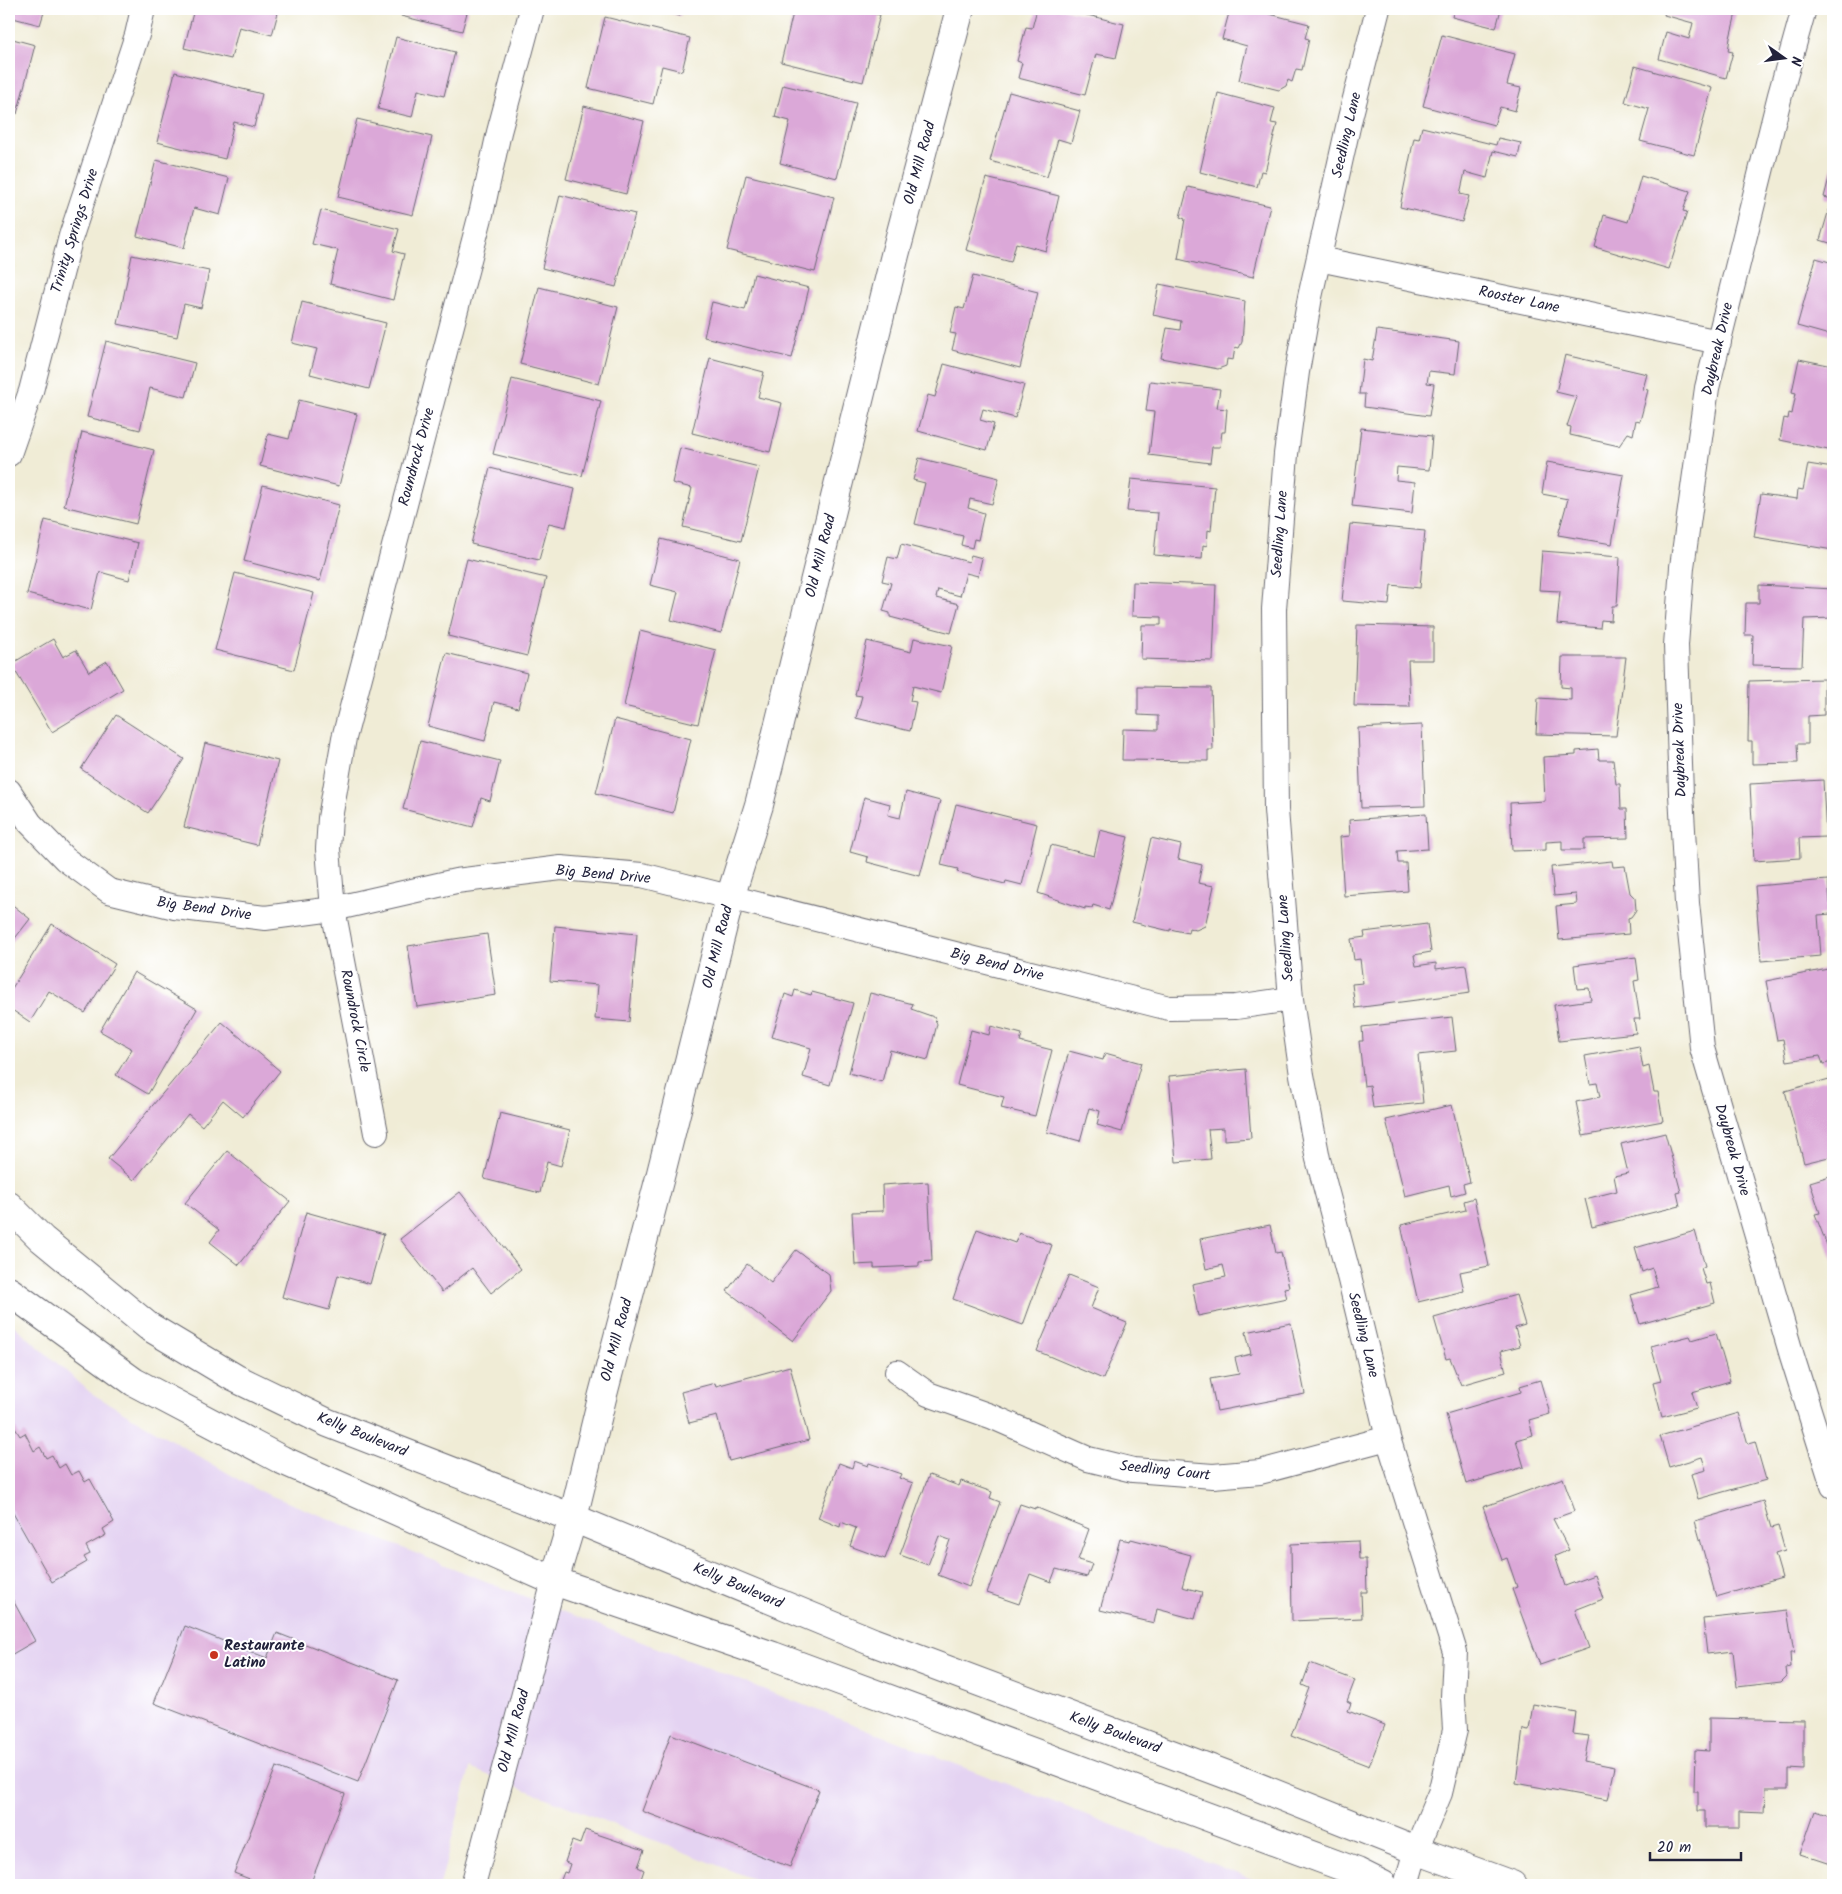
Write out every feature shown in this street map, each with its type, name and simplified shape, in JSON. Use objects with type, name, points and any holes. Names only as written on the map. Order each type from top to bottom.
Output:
[{"type":"main road","name":"Old Mill Road","points":[[554,1581],[573,1518],[730,898],[759,805],[895,255],[960,9]]},
{"type":"main road","name":"Kelly Boulevard","points":[[9,1206],[42,1240],[148,1326],[235,1378],[328,1423],[573,1518],[873,1642],[1238,1779],[1416,1850],[1512,1885]]},
{"type":"main road","points":[[9,1292],[134,1382],[282,1460],[554,1581],[773,1656],[1348,1869],[1383,1885]]},
{"type":"street","name":"Trinity Springs Drive","points":[[9,454],[31,391],[71,236],[137,35],[143,9]]},
{"type":"street","name":"Roundrock Drive","points":[[333,909],[328,849],[330,818],[344,738],[482,210],[499,132],[532,9]]},
{"type":"street","name":"Seedling Lane","points":[[1378,9],[1350,118],[1310,297],[1298,363],[1287,445],[1274,609],[1276,810],[1291,999],[1302,1074],[1318,1158],[1388,1438],[1455,1652],[1453,1696],[1456,1730],[1440,1793],[1416,1850],[1406,1885]]},
{"type":"street","name":"Daybreak Drive","points":[[1804,9],[1780,95],[1707,388],[1682,567],[1676,645],[1681,794],[1690,932],[1702,1048],[1792,1356],[1833,1486]]},
{"type":"street","name":"Rooster Lane","points":[[1319,259],[1719,342]]},
{"type":"street","name":"Big Bend Drive","points":[[9,791],[30,823],[65,859],[109,891],[175,907],[265,918],[333,909],[456,881],[560,868],[642,876],[1169,1008],[1236,1007],[1291,999]]},
{"type":"street","name":"Roundrock Circle","points":[[333,909],[376,1133]]},
{"type":"street","name":"Seedling Court","points":[[897,1372],[928,1394],[992,1417],[1088,1459],[1133,1470],[1214,1476],[1260,1472],[1388,1438]]},
{"type":"street","name":"Old Mill Road","points":[[473,1885],[554,1581]]},
{"type":"shaded area","points":[[9,1321],[91,1393],[257,1490],[503,1588],[1267,1885],[768,1885],[470,1768],[440,1885],[9,1885]]},
{"type":"building","points":[[9,9],[45,9],[40,25],[9,17]]},
{"type":"building","points":[[194,9],[279,9],[272,35],[239,27],[231,59],[184,48]]},
{"type":"building","points":[[402,9],[468,9],[462,31],[401,16]]},
{"type":"building","points":[[655,9],[682,9],[680,16]]},
{"type":"building","points":[[794,9],[855,9],[880,15],[863,82],[781,62]]},
{"type":"building","points":[[1037,9],[1063,9],[1124,24],[1116,58],[1096,54],[1085,95],[1018,78],[1022,63],[1017,61],[1026,27],[1032,28]]},
{"type":"building","points":[[1230,9],[1250,9],[1309,24],[1305,38],[1309,39],[1302,70],[1296,69],[1292,82],[1288,80],[1286,86],[1279,90],[1239,80],[1247,46],[1222,39]]},
{"type":"building","points":[[1454,9],[1501,9],[1496,28],[1452,17]]},
{"type":"building","points":[[1666,9],[1737,9],[1728,51],[1733,52],[1726,78],[1659,59],[1666,32],[1689,39],[1693,23],[1664,15]]},
{"type":"building","points":[[605,17],[690,38],[682,71],[662,66],[653,104],[588,88]]},
{"type":"building","points":[[1442,35],[1515,54],[1507,85],[1521,88],[1515,111],[1500,107],[1494,125],[1423,106]]},
{"type":"building","points":[[396,37],[455,52],[444,96],[418,90],[412,117],[378,109]]},
{"type":"building","points":[[9,38],[35,45],[17,114],[9,111]]},
{"type":"building","points":[[1635,66],[1712,88],[1694,155],[1640,141],[1649,109],[1625,102]]},
{"type":"building","points":[[175,72],[262,94],[254,127],[234,122],[225,159],[157,142]]},
{"type":"building","points":[[783,85],[856,103],[837,178],[780,163],[790,121],[775,117]]},
{"type":"building","points":[[1009,92],[1080,111],[1071,143],[1058,139],[1047,177],[990,161]]},
{"type":"building","points":[[1218,93],[1275,108],[1271,123],[1277,124],[1265,172],[1261,171],[1257,187],[1200,172]]},
{"type":"building","points":[[584,106],[644,121],[626,194],[566,179]]},
{"type":"building","points":[[357,119],[432,137],[413,215],[338,197]]},
{"type":"building","points":[[1422,127],[1496,145],[1498,138],[1521,143],[1518,157],[1493,151],[1487,178],[1465,172],[1460,194],[1469,196],[1462,222],[1400,207],[1414,138],[1419,139]]},
{"type":"building","points":[[156,160],[229,178],[220,215],[194,208],[184,248],[137,236]]},
{"type":"building","points":[[1833,163],[1833,244],[1820,240],[1832,199],[1824,197]]},
{"type":"building","points":[[746,175],[834,197],[815,272],[727,250]]},
{"type":"building","points":[[1641,176],[1690,191],[1683,211],[1687,212],[1669,269],[1595,247],[1604,215],[1628,222]]},
{"type":"building","points":[[986,178],[1059,196],[1046,251],[1016,243],[1011,262],[966,250]]},
{"type":"building","points":[[1188,187],[1270,206],[1253,277],[1178,259],[1185,219],[1180,217]]},
{"type":"building","points":[[560,195],[635,214],[616,287],[542,268]]},
{"type":"building","points":[[321,210],[399,229],[393,251],[404,254],[393,300],[330,284],[338,250],[312,244]]},
{"type":"building","points":[[132,255],[209,271],[201,308],[184,304],[177,337],[118,324]]},
{"type":"building","points":[[1816,258],[1833,263],[1833,336],[1797,326]]},
{"type":"building","points":[[754,274],[809,288],[792,358],[704,337],[712,302],[745,310]]},
{"type":"building","points":[[973,276],[1038,292],[1020,368],[952,350],[956,334],[950,333],[956,307],[964,309]]},
{"type":"building","points":[[1159,284],[1245,301],[1242,342],[1239,348],[1235,347],[1233,360],[1227,359],[1226,366],[1218,369],[1161,358],[1167,328],[1180,330],[1181,321],[1153,315]]},
{"type":"building","points":[[539,287],[618,307],[599,384],[520,364]]},
{"type":"building","points":[[302,302],[386,323],[369,389],[310,374],[317,349],[292,343]]},
{"type":"building","points":[[1377,330],[1459,341],[1455,374],[1429,371],[1427,383],[1434,384],[1429,416],[1364,407],[1365,394],[1359,394],[1363,359],[1372,361]]},
{"type":"building","points":[[106,341],[195,363],[186,397],[150,388],[140,430],[87,417]]},
{"type":"building","points":[[1565,355],[1647,374],[1643,389],[1648,390],[1640,421],[1636,420],[1633,435],[1628,433],[1619,446],[1570,435],[1571,427],[1567,426],[1577,397],[1556,392]]},
{"type":"building","points":[[710,358],[764,372],[758,397],[782,403],[770,452],[692,433]]},
{"type":"building","points":[[1799,359],[1833,366],[1833,451],[1780,440],[1784,418],[1788,419],[1789,413],[1792,414],[1796,393],[1792,392]]},
{"type":"building","points":[[944,364],[1024,385],[1015,418],[983,409],[980,420],[994,424],[987,450],[918,431],[928,395],[935,397]]},
{"type":"building","points":[[512,379],[601,401],[582,476],[493,454]]},
{"type":"building","points":[[1150,381],[1220,389],[1217,408],[1227,409],[1225,432],[1222,432],[1220,447],[1212,447],[1210,463],[1149,455],[1154,412],[1146,411]]},
{"type":"building","points":[[299,400],[357,414],[339,486],[260,466],[268,434],[289,439]]},
{"type":"building","points":[[1361,428],[1432,436],[1429,470],[1397,467],[1396,480],[1415,482],[1412,513],[1352,506]]},
{"type":"building","points":[[82,432],[154,450],[136,524],[64,506]]},
{"type":"building","points":[[680,448],[759,467],[741,541],[683,527],[692,488],[672,483]]},
{"type":"building","points":[[919,458],[999,478],[992,504],[970,499],[968,508],[984,513],[978,540],[974,539],[972,548],[961,545],[963,536],[915,524],[925,483],[913,480]]},
{"type":"building","points":[[1547,462],[1624,475],[1612,544],[1558,535],[1568,499],[1542,494]]},
{"type":"building","points":[[1808,464],[1833,468],[1833,550],[1754,537],[1761,494],[1797,499],[1798,489],[1803,490]]},
{"type":"building","points":[[490,468],[575,489],[566,527],[549,523],[539,560],[471,544]]},
{"type":"building","points":[[1131,479],[1215,487],[1211,531],[1208,530],[1207,546],[1203,545],[1202,559],[1154,555],[1158,513],[1127,511]]},
{"type":"building","points":[[263,485],[339,505],[320,581],[244,561]]},
{"type":"building","points":[[45,520],[138,543],[129,580],[100,572],[91,610],[27,594]]},
{"type":"building","points":[[1350,524],[1425,531],[1420,588],[1391,585],[1389,605],[1342,601]]},
{"type":"building","points":[[661,539],[740,559],[721,633],[671,620],[678,592],[650,585]]},
{"type":"building","points":[[901,544],[969,562],[971,555],[982,558],[978,576],[966,573],[960,596],[938,590],[936,598],[959,604],[951,633],[890,617],[890,613],[883,611],[891,583],[882,581],[888,557],[897,559]]},
{"type":"building","points":[[1542,551],[1620,557],[1617,606],[1612,606],[1611,621],[1601,620],[1600,628],[1557,624],[1560,591],[1539,590]]},
{"type":"building","points":[[467,559],[546,578],[527,656],[448,636]]},
{"type":"building","points":[[235,573],[314,593],[294,670],[215,650]]},
{"type":"building","points":[[1133,582],[1216,585],[1213,661],[1141,659],[1142,625],[1161,625],[1161,617],[1132,616]]},
{"type":"building","points":[[1759,585],[1833,589],[1833,618],[1804,619],[1802,666],[1752,665],[1753,635],[1745,635],[1746,603],[1759,603]]},
{"type":"building","points":[[1357,625],[1433,627],[1433,660],[1408,660],[1410,707],[1354,706]]},
{"type":"building","points":[[640,631],[716,650],[698,724],[624,706]]},
{"type":"building","points":[[914,638],[952,646],[941,693],[913,686],[910,701],[916,702],[910,731],[856,718],[862,696],[855,695],[867,641],[911,652]]},
{"type":"building","points":[[53,639],[63,657],[76,650],[89,672],[107,661],[123,689],[52,732],[11,664]]},
{"type":"building","points":[[446,653],[527,673],[518,708],[494,702],[485,741],[428,726]]},
{"type":"building","points":[[1562,657],[1626,657],[1616,736],[1536,734],[1538,698],[1571,700],[1571,688],[1561,687]]},
{"type":"building","points":[[1824,679],[1824,715],[1808,716],[1808,744],[1797,744],[1798,763],[1752,764],[1752,741],[1748,741],[1749,681]]},
{"type":"building","points":[[1138,687],[1211,688],[1213,750],[1208,750],[1208,761],[1122,760],[1123,729],[1158,730],[1158,716],[1138,715]]},
{"type":"building","points":[[116,715],[184,759],[148,813],[81,769]]},
{"type":"building","points":[[615,719],[691,739],[673,813],[596,793]]},
{"type":"building","points":[[1422,725],[1425,806],[1361,808],[1358,728]]},
{"type":"building","points":[[420,741],[500,761],[490,801],[481,798],[473,827],[403,809]]},
{"type":"building","points":[[205,743],[278,761],[257,845],[184,827]]},
{"type":"building","points":[[1598,749],[1599,760],[1613,760],[1616,784],[1620,784],[1621,809],[1627,809],[1628,838],[1584,839],[1584,850],[1562,850],[1562,841],[1546,842],[1546,850],[1512,851],[1510,803],[1545,801],[1543,757],[1576,755],[1576,751]]},
{"type":"building","points":[[1823,780],[1826,837],[1799,838],[1800,858],[1754,861],[1750,784]]},
{"type":"building","points":[[906,792],[940,801],[920,876],[867,862],[868,857],[850,852],[864,797],[890,804],[888,815],[900,818]]},
{"type":"building","points":[[956,804],[1037,824],[1022,885],[1006,881],[1005,884],[957,872],[958,869],[941,865]]},
{"type":"building","points":[[1426,814],[1428,849],[1397,851],[1398,863],[1406,863],[1408,891],[1344,896],[1340,837],[1350,836],[1349,820]]},
{"type":"building","points":[[1100,830],[1128,837],[1109,910],[1093,905],[1092,908],[1085,907],[1085,909],[1038,893],[1051,845],[1094,856]]},
{"type":"building","points":[[1151,838],[1181,845],[1178,859],[1202,865],[1198,883],[1214,886],[1205,926],[1196,930],[1189,928],[1188,933],[1170,929],[1170,931],[1132,922]]},
{"type":"building","points":[[1612,861],[1613,867],[1625,866],[1630,893],[1635,898],[1636,910],[1628,918],[1629,934],[1559,940],[1556,906],[1577,904],[1576,894],[1554,896],[1551,867]]},
{"type":"building","points":[[1828,880],[1831,914],[1818,915],[1821,956],[1761,961],[1755,886]]},
{"type":"building","points":[[9,902],[30,919],[9,946]]},
{"type":"building","points":[[52,924],[115,964],[85,1013],[49,991],[30,1022],[9,1008],[9,993]]},
{"type":"building","points":[[1427,924],[1431,952],[1414,955],[1416,966],[1436,963],[1436,969],[1466,965],[1470,993],[1355,1008],[1352,984],[1363,983],[1360,959],[1354,960],[1351,939],[1365,937],[1364,932]]},
{"type":"building","points":[[555,926],[637,934],[629,1022],[595,1019],[598,985],[550,981]]},
{"type":"building","points":[[487,934],[496,995],[417,1007],[408,946]]},
{"type":"building","points":[[1636,957],[1639,980],[1634,981],[1640,1019],[1634,1019],[1636,1033],[1559,1041],[1554,1005],[1591,1000],[1589,988],[1577,989],[1574,965]]},
{"type":"building","points":[[1833,968],[1833,1062],[1823,1064],[1820,1056],[1787,1061],[1783,1039],[1777,1040],[1766,981]]},
{"type":"building","points":[[134,972],[197,1009],[148,1094],[116,1075],[132,1049],[100,1031]]},
{"type":"building","points":[[795,990],[811,995],[812,992],[853,1003],[830,1085],[803,1077],[811,1048],[772,1037],[785,994],[793,997]]},
{"type":"building","points":[[870,993],[913,1004],[911,1009],[934,1017],[937,1024],[928,1060],[890,1050],[882,1082],[849,1073]]},
{"type":"building","points":[[1452,1017],[1456,1051],[1418,1055],[1423,1103],[1373,1108],[1370,1085],[1364,1086],[1359,1041],[1363,1041],[1362,1027]]},
{"type":"building","points":[[222,1022],[280,1071],[243,1117],[223,1100],[202,1126],[188,1114],[134,1180],[108,1159]]},
{"type":"building","points":[[991,1026],[1022,1034],[1020,1042],[1052,1050],[1035,1116],[1001,1108],[1004,1097],[957,1085],[971,1030],[989,1035]]},
{"type":"building","points":[[1639,1046],[1643,1068],[1649,1066],[1654,1092],[1658,1092],[1663,1121],[1583,1136],[1576,1102],[1600,1097],[1597,1083],[1590,1084],[1585,1056]]},
{"type":"building","points":[[1069,1051],[1103,1060],[1105,1053],[1141,1063],[1122,1132],[1097,1125],[1100,1111],[1089,1108],[1080,1141],[1047,1132]]},
{"type":"building","points":[[1246,1069],[1251,1138],[1224,1140],[1224,1128],[1208,1129],[1211,1159],[1176,1162],[1169,1076]]},
{"type":"building","points":[[1833,1078],[1833,1156],[1804,1163],[1785,1091]]},
{"type":"building","points":[[1452,1105],[1470,1182],[1463,1184],[1465,1192],[1451,1196],[1449,1185],[1405,1196],[1386,1120]]},
{"type":"building","points":[[500,1113],[570,1130],[561,1166],[547,1162],[540,1193],[484,1179]]},
{"type":"building","points":[[1665,1133],[1681,1192],[1677,1193],[1680,1206],[1592,1227],[1585,1199],[1617,1191],[1614,1176],[1628,1173],[1621,1144]]},
{"type":"building","points":[[227,1151],[290,1201],[239,1265],[210,1242],[219,1230],[185,1203]]},
{"type":"building","points":[[1833,1175],[1833,1261],[1815,1214],[1820,1213],[1810,1182]]},
{"type":"building","points":[[928,1182],[932,1261],[919,1262],[919,1266],[874,1268],[874,1264],[855,1265],[852,1212],[883,1211],[882,1185]]},
{"type":"building","points":[[460,1192],[521,1269],[491,1293],[472,1268],[442,1292],[400,1239]]},
{"type":"building","points":[[1474,1198],[1489,1266],[1460,1272],[1464,1291],[1418,1302],[1401,1225],[1466,1210],[1464,1201]]},
{"type":"building","points":[[306,1212],[384,1234],[370,1284],[338,1275],[329,1310],[282,1297]]},
{"type":"building","points":[[1270,1225],[1276,1253],[1281,1252],[1289,1287],[1284,1288],[1287,1298],[1198,1316],[1192,1284],[1226,1277],[1223,1265],[1206,1269],[1200,1239]]},
{"type":"building","points":[[977,1229],[1015,1243],[1019,1233],[1052,1245],[1023,1325],[953,1299]]},
{"type":"building","points":[[1695,1231],[1705,1266],[1701,1268],[1706,1284],[1710,1283],[1715,1303],[1640,1324],[1631,1295],[1658,1287],[1652,1268],[1642,1272],[1635,1248]]},
{"type":"building","points":[[796,1250],[829,1274],[831,1291],[793,1341],[727,1291],[747,1264],[771,1283]]},
{"type":"building","points":[[1069,1275],[1099,1287],[1091,1308],[1127,1323],[1103,1379],[1037,1351]]},
{"type":"building","points":[[1516,1295],[1525,1325],[1515,1328],[1520,1346],[1501,1351],[1506,1372],[1461,1385],[1450,1358],[1446,1359],[1434,1318]]},
{"type":"building","points":[[1291,1323],[1305,1394],[1217,1411],[1210,1379],[1239,1374],[1235,1358],[1251,1354],[1246,1332]]},
{"type":"building","points":[[1716,1333],[1730,1381],[1692,1392],[1697,1408],[1662,1417],[1653,1383],[1661,1381],[1651,1346],[1690,1336],[1692,1340]]},
{"type":"building","points":[[790,1366],[809,1440],[729,1461],[717,1416],[689,1423],[681,1392],[715,1383],[716,1386]]},
{"type":"building","points":[[1540,1380],[1550,1414],[1529,1420],[1533,1435],[1516,1440],[1524,1467],[1466,1484],[1446,1414],[1521,1392],[1520,1386]]},
{"type":"building","points":[[1739,1413],[1748,1444],[1755,1442],[1766,1480],[1698,1499],[1691,1474],[1706,1470],[1702,1457],[1669,1467],[1660,1436]]},
{"type":"building","points":[[15,1428],[20,1436],[25,1433],[34,1451],[40,1447],[46,1458],[52,1455],[59,1468],[65,1464],[71,1475],[79,1471],[85,1482],[90,1479],[114,1522],[103,1529],[106,1535],[86,1546],[90,1554],[84,1557],[87,1562],[52,1582],[9,1506],[9,1431]]},
{"type":"building","points":[[854,1461],[868,1466],[869,1463],[901,1474],[899,1478],[913,1483],[885,1559],[850,1546],[856,1528],[841,1522],[840,1527],[818,1518],[839,1463],[852,1468]]},
{"type":"building","points":[[929,1475],[959,1486],[961,1481],[992,1492],[990,1498],[1000,1502],[969,1587],[938,1575],[950,1540],[939,1536],[928,1565],[900,1555]]},
{"type":"building","points":[[1563,1478],[1575,1511],[1553,1519],[1569,1550],[1555,1556],[1565,1586],[1595,1575],[1603,1599],[1575,1610],[1589,1648],[1540,1665],[1512,1589],[1517,1587],[1507,1558],[1502,1560],[1483,1507]]},
{"type":"building","points":[[1763,1501],[1771,1528],[1778,1526],[1785,1551],[1775,1554],[1782,1578],[1716,1597],[1695,1521]]},
{"type":"building","points":[[1020,1504],[1035,1509],[1035,1507],[1089,1529],[1078,1560],[1092,1564],[1087,1577],[1056,1569],[1051,1582],[1030,1574],[1019,1604],[987,1593]]},
{"type":"building","points":[[1120,1539],[1130,1541],[1131,1539],[1191,1555],[1182,1587],[1202,1592],[1195,1619],[1157,1609],[1154,1623],[1100,1610]]},
{"type":"building","points":[[1358,1541],[1359,1559],[1366,1559],[1367,1592],[1361,1592],[1362,1618],[1292,1621],[1291,1544]]},
{"type":"building","points":[[9,1593],[35,1641],[9,1656]]},
{"type":"building","points":[[1787,1610],[1794,1653],[1790,1653],[1791,1667],[1786,1668],[1787,1676],[1781,1682],[1737,1687],[1733,1651],[1707,1654],[1703,1619]]},
{"type":"building","points":[[185,1626],[267,1658],[277,1633],[398,1680],[358,1782],[154,1703]]},
{"type":"building","points":[[1310,1663],[1355,1680],[1347,1701],[1351,1703],[1348,1711],[1385,1725],[1369,1766],[1291,1736],[1309,1688],[1302,1685]]},
{"type":"building","points":[[1533,1704],[1576,1712],[1573,1734],[1589,1736],[1584,1761],[1615,1767],[1608,1800],[1516,1783],[1523,1729],[1529,1730]]},
{"type":"building","points":[[1709,1718],[1803,1720],[1803,1770],[1788,1769],[1788,1789],[1766,1789],[1765,1813],[1739,1812],[1739,1828],[1705,1828],[1705,1811],[1698,1811],[1698,1791],[1694,1791],[1695,1750],[1709,1751]]},
{"type":"building","points":[[671,1734],[819,1790],[790,1867],[642,1811]]},
{"type":"building","points":[[276,1767],[345,1794],[310,1885],[265,1885],[234,1873]]},
{"type":"building","points":[[1815,1811],[1833,1817],[1833,1865],[1800,1854]]},
{"type":"building","points":[[585,1830],[644,1850],[638,1867],[644,1870],[639,1885],[559,1885],[564,1872],[567,1873],[570,1864],[565,1862],[572,1841],[580,1844]]},
{"type":"place","name":"Restaurante Latino","points":[[214,1655]]}]
